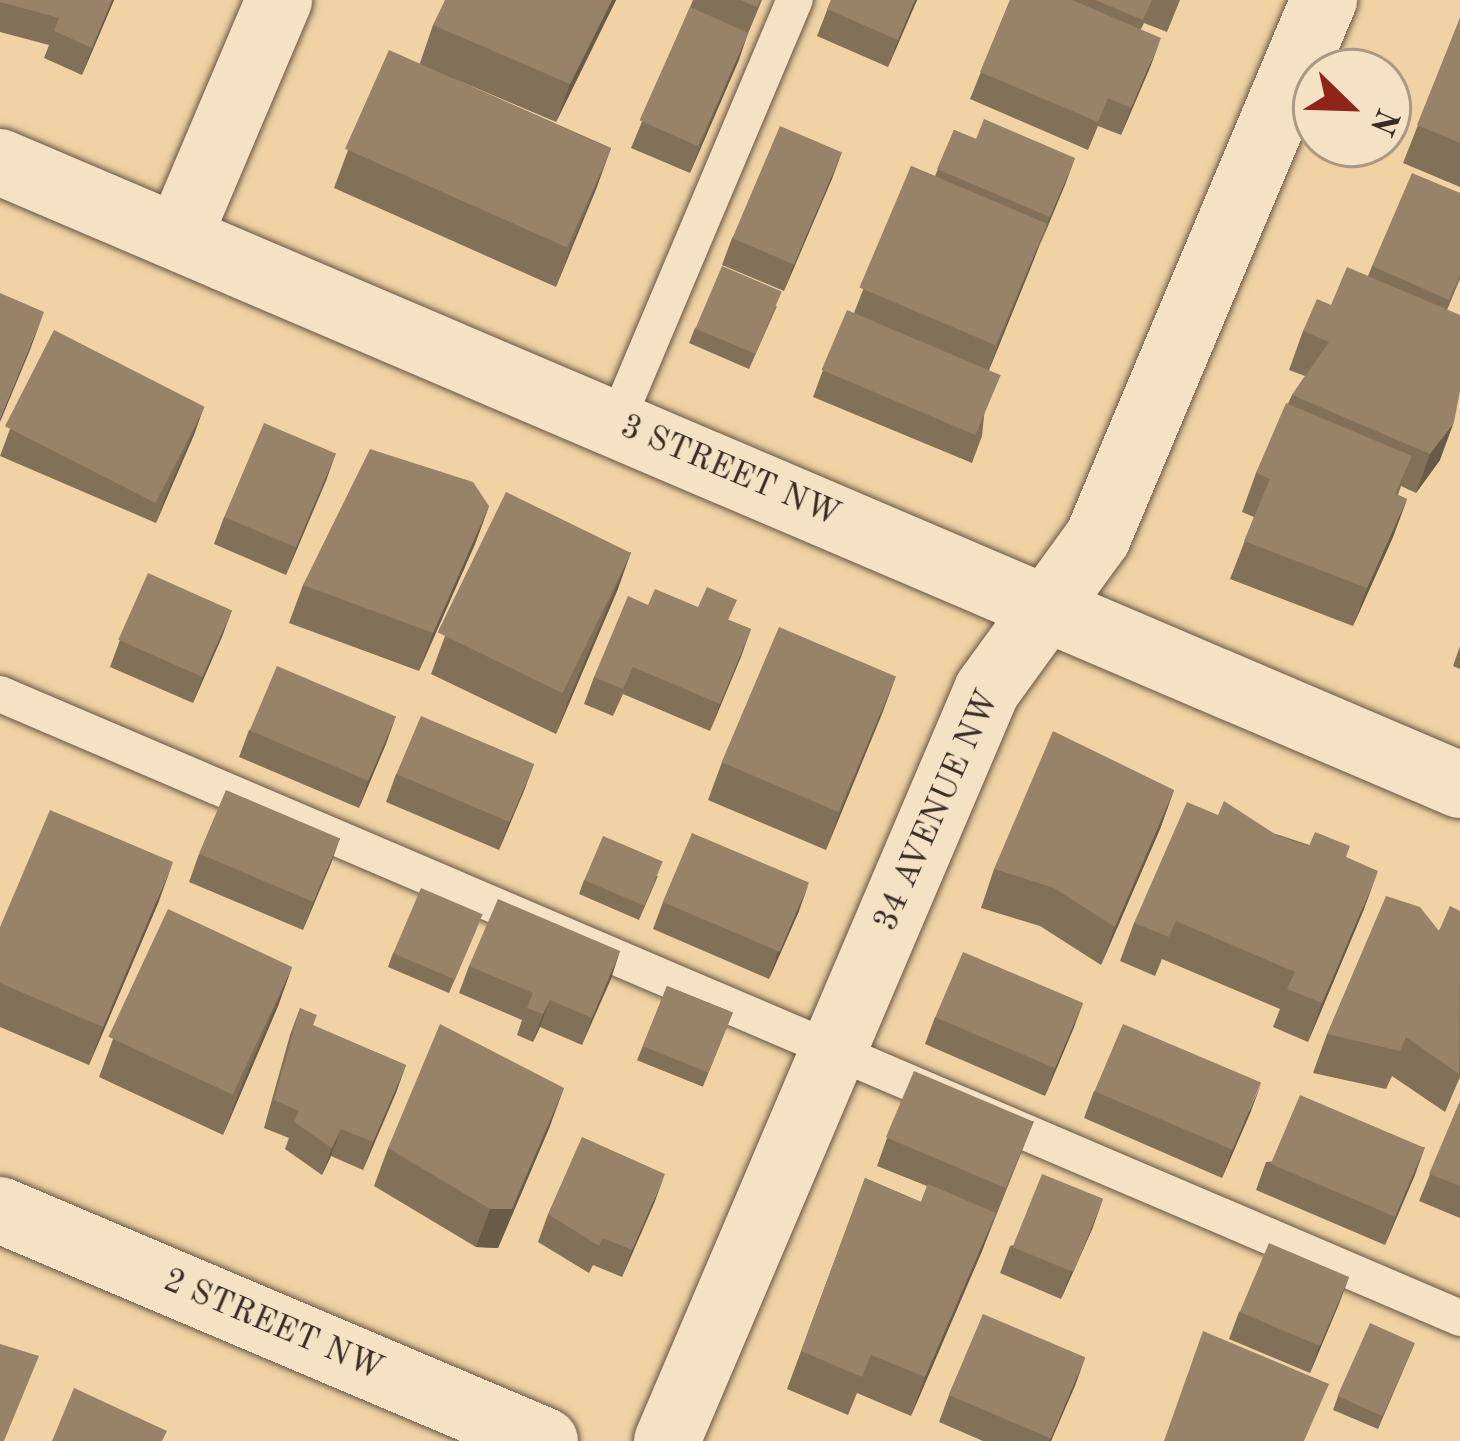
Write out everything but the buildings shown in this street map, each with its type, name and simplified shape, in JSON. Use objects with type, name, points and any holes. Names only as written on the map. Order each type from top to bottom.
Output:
[{"type":"street","points":[[179,236],[279,0]]},
{"type":"street","name":"34 AVENUE NW","points":[[667,1441],[987,690],[1098,537],[1324,0]]},
{"type":"street","name":"3 STREET NW","points":[[0,162],[1460,785]]},
{"type":"street","name":"2 STREET NW","points":[[0,1210],[545,1441]]},
{"type":"lane","points":[[616,423],[795,0]]},
{"type":"lane","points":[[0,694],[1460,1318]]}]
